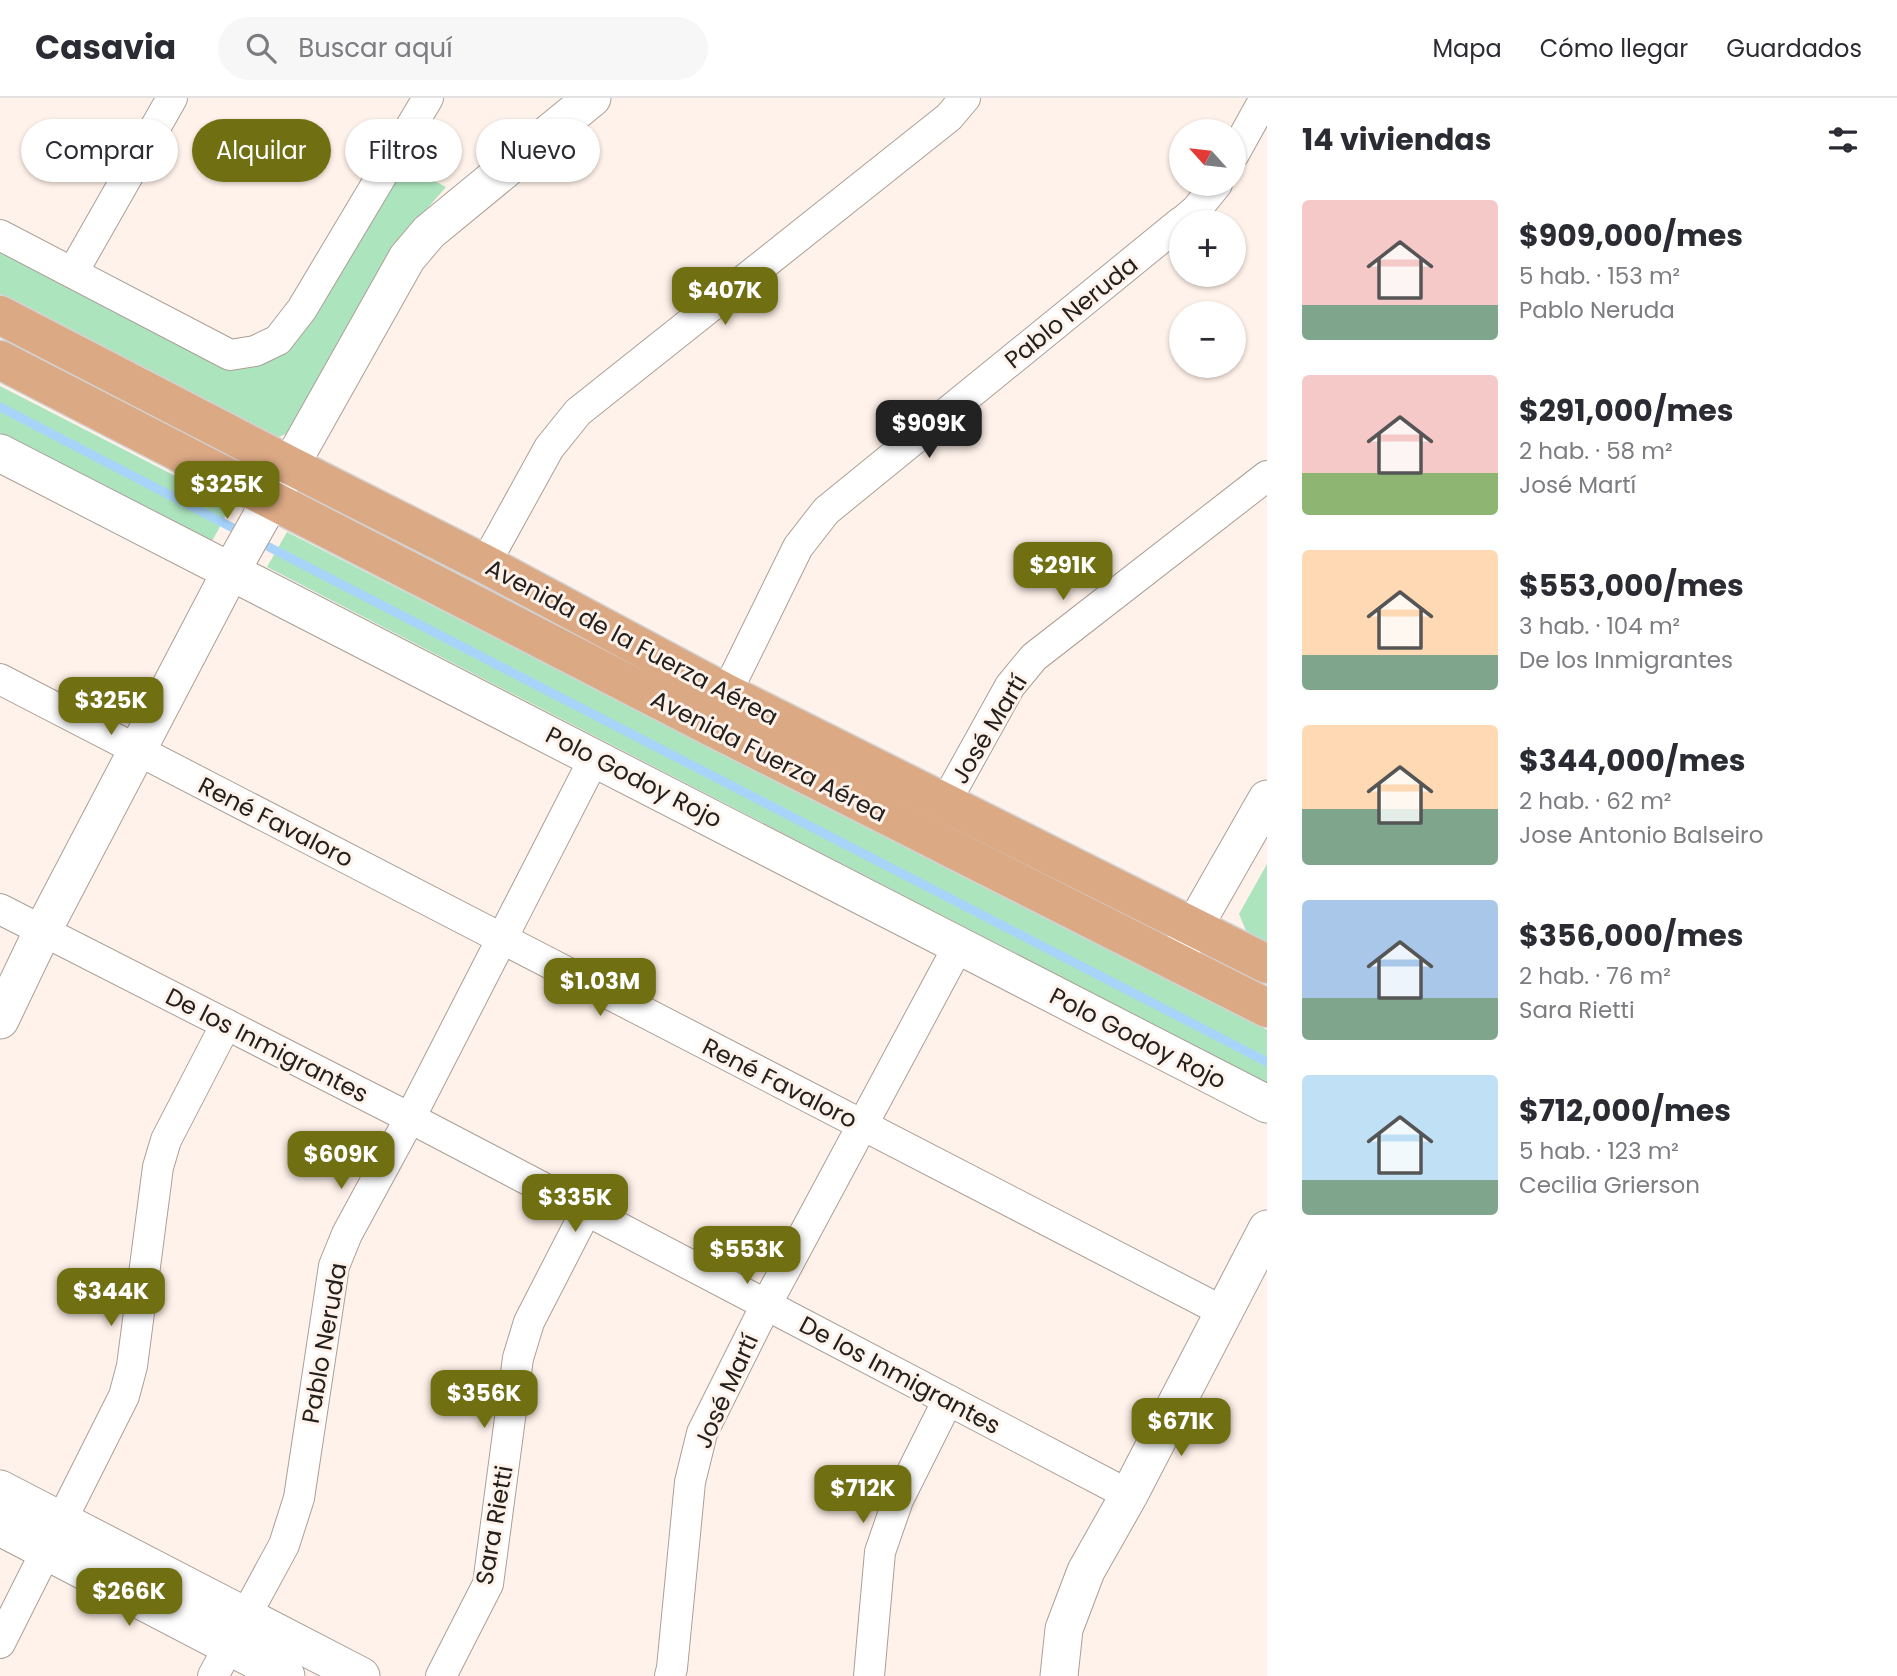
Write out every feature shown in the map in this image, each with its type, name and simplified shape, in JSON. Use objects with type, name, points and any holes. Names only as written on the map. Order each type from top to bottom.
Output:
[{"type":"main road","name":"Avenida de la Fuerza Aérea","points":[[0,315],[485,564],[726,693],[1267,964]]},
{"type":"main road","points":[[0,360],[273,499]]},
{"type":"main road","name":"Avenida Fuerza Aérea","points":[[273,499],[710,726],[1267,1008]]},
{"type":"street","points":[[73,272],[172,98]]},
{"type":"street","points":[[0,235],[230,355],[255,351],[278,340],[302,309],[428,98]]},
{"type":"street","points":[[0,1020],[43,930],[231,571],[407,258],[429,232],[592,98]]},
{"type":"street","points":[[485,564],[549,448],[578,412],[949,117],[965,98]]},
{"type":"street","points":[[1246,132],[1265,98]]},
{"type":"street","name":"Pablo Neruda","points":[[1197,210],[1208,196]]},
{"type":"street","name":"Pablo Neruda","points":[[710,726],[798,547],[826,511],[1169,232]]},
{"type":"street","name":"Polo Godoy Rojo","points":[[0,453],[1267,1104]]},
{"type":"street","name":"José Martí","points":[[945,803],[1010,685],[1034,657],[1267,475]]},
{"type":"street","name":"René Favaloro","points":[[0,679],[1224,1312]]},
{"type":"street","name":"Pablo Neruda","points":[[228,1647],[284,1545],[299,1499],[334,1266],[347,1234],[410,1118],[595,757]]},
{"type":"street","points":[[1175,961],[1267,799]]},
{"type":"street","name":"De los Inmigrantes","points":[[0,909],[410,1118],[1129,1495]]},
{"type":"street","name":"José Martí","points":[[670,1676],[673,1668],[690,1482],[702,1433],[766,1305],[959,946]]},
{"type":"street","points":[[0,1643],[124,1396],[132,1366],[158,1167],[166,1140],[226,1024]]},
{"type":"street","name":"Sara Rietti","points":[[441,1676],[488,1584],[519,1359],[529,1322],[586,1211]]},
{"type":"street","points":[[1059,1676],[1064,1629],[1086,1572],[1267,1229]]},
{"type":"street","points":[[869,1676],[880,1552],[898,1500],[948,1400]]},
{"type":"street","points":[[0,1489],[54,1536],[228,1647],[286,1676]]},
{"type":"street","points":[[0,1527],[54,1536]]},
{"type":"street","points":[[228,1647],[360,1676]]},
{"type":"green space","points":[[383,182],[436,182],[446,187],[398,242],[298,429],[274,439],[0,294],[0,250],[223,366],[274,354]]},
{"type":"green space","points":[[0,386],[232,505],[212,541],[0,433]]},
{"type":"green space","points":[[287,532],[1267,1030],[1267,1083],[267,567]]},
{"type":"green space","points":[[1267,864],[1267,944],[1247,933],[1239,914]]},
{"type":"waterway","points":[[0,407],[233,528]]},
{"type":"waterway","points":[[269,547],[1267,1062]]}]
